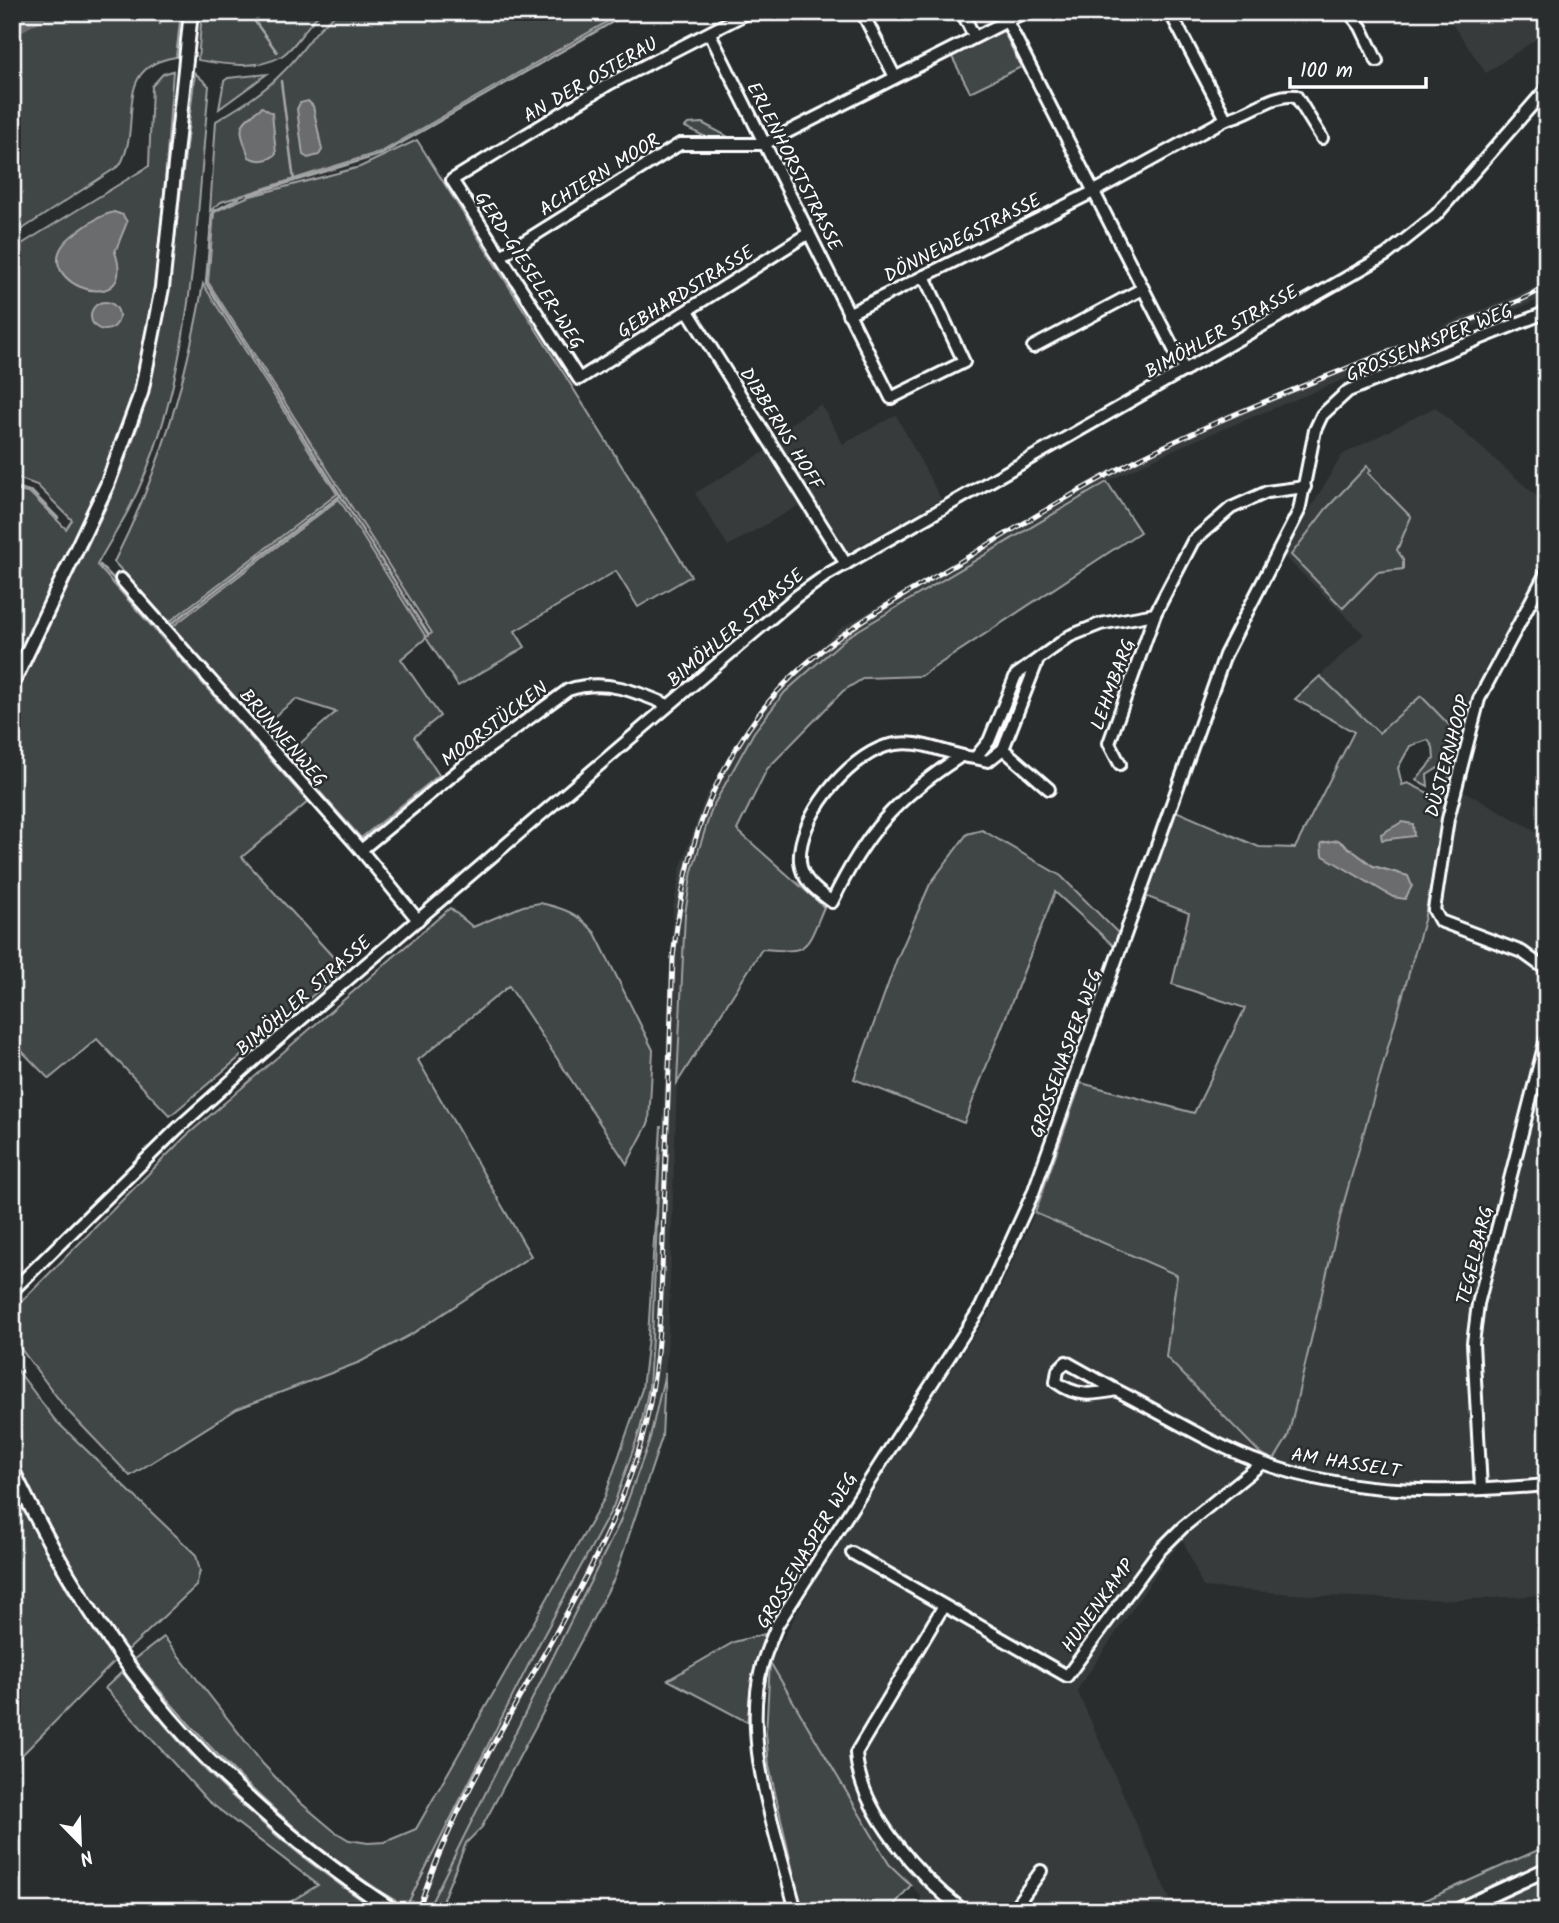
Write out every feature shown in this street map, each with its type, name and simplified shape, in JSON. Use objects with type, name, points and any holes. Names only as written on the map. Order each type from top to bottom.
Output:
[{"type":"main road","points":[[12,685],[107,485],[141,393],[162,288],[191,12]]},
{"type":"main road","points":[[12,1469],[72,1585],[110,1643],[165,1714],[219,1772],[277,1826],[347,1880],[394,1911]]},
{"type":"main road","points":[[1456,1911],[1547,1869]]},
{"type":"street","name":"AN DER OSTERAU","points":[[452,180],[609,84],[749,12]]},
{"type":"street","points":[[862,12],[895,77]]},
{"type":"street","points":[[962,12],[974,36]]},
{"type":"street","points":[[764,144],[1024,12]]},
{"type":"street","points":[[1170,12],[1226,119]]},
{"type":"street","points":[[1349,12],[1360,27],[1377,61]]},
{"type":"street","points":[[1007,21],[1185,371]]},
{"type":"street","name":"ERLENHORSTSTRASSE","points":[[709,34],[891,398],[964,362],[924,276]]},
{"type":"street","name":"BIMÖHLER STRASSE","points":[[12,1291],[178,1128],[797,596],[846,564],[1341,283],[1416,233],[1457,192],[1547,89]]},
{"type":"street","name":"DÖNNEWEGSTRASSE","points":[[848,314],[1093,192],[1226,119],[1238,117],[1283,94],[1296,96],[1322,138]]},
{"type":"street","name":"ACHTERN MOOR","points":[[501,256],[680,144],[764,144]]},
{"type":"street","name":"GERD-GIESELER-WEG","points":[[452,180],[579,379]]},
{"type":"street","name":"GEBHARDSTRASSE","points":[[579,379],[809,233]]},
{"type":"street","points":[[1033,347],[1142,289]]},
{"type":"street","name":"DIBBERNS HOFF","points":[[688,311],[846,564]]},
{"type":"street","name":"GROSSENASPER WEG","points":[[796,1911],[758,1759],[755,1712],[762,1665],[777,1625],[810,1570],[981,1307],[1033,1193],[1127,934],[1177,783],[1225,655],[1299,511],[1315,430],[1322,415],[1348,391],[1547,312]]},
{"type":"street","name":"LEHMBARG","points":[[1120,764],[1109,743],[1155,614],[1193,541],[1231,508],[1267,492],[1305,486]]},
{"type":"street","name":"DÜSTERNHOOP","points":[[1547,572],[1479,699],[1448,819],[1434,910],[1440,921],[1522,953],[1547,970]]},
{"type":"street","name":"BRUNNENWEG","points":[[121,579],[361,850],[418,920]]},
{"type":"street","name":"LEHMBARG","points":[[975,758],[989,741],[1016,675],[1070,636],[1100,624],[1155,614]]},
{"type":"street","points":[[958,758],[908,792],[873,831],[832,902],[805,878],[799,863],[802,841],[811,818],[841,776],[865,757],[886,746],[910,743],[931,746],[958,758],[988,761],[996,758],[1003,749],[1037,662]]},
{"type":"street","name":"MOORSTÜCKEN","points":[[361,850],[464,766],[568,690],[587,684],[608,684],[668,705]]},
{"type":"street","points":[[1003,749],[1049,789]]},
{"type":"street","name":"TEGELBARG","points":[[1481,1489],[1473,1343],[1478,1304],[1547,1035]]},
{"type":"street","name":"AM HASSELT","points":[[1116,1390],[1095,1394],[1068,1391],[1056,1382],[1058,1370],[1066,1362],[1262,1463],[1303,1475],[1359,1485],[1412,1490],[1547,1485]]},
{"type":"street","name":"HUNENKAMP","points":[[852,1553],[1066,1676],[1158,1552],[1183,1527],[1262,1463]]},
{"type":"street","points":[[943,1607],[856,1753],[857,1776],[915,1870],[964,1911]]},
{"type":"street","points":[[1012,1911],[1041,1871]]},
{"type":"shaded area","points":[[40,12],[181,12],[176,57],[156,63],[143,72],[136,84],[127,149],[120,165],[12,236],[12,30]]},
{"type":"shaded area","points":[[202,12],[322,12],[280,57],[261,64],[239,65],[198,60]]},
{"type":"shaded area","points":[[339,12],[431,12],[434,22],[448,20],[448,12],[624,12],[383,151],[221,202],[210,211],[216,121],[275,80],[315,33]]},
{"type":"shaded area","points":[[1444,12],[1547,12],[1547,32],[1486,73]]},
{"type":"shaded area","points":[[1003,30],[1021,67],[970,92],[951,55]]},
{"type":"shaded area","points":[[173,71],[159,248],[146,336],[136,379],[99,485],[12,668],[12,489],[31,494],[66,529],[72,520],[37,485],[12,476],[12,250],[149,166],[152,86],[163,74]]},
{"type":"shaded area","points":[[195,73],[209,86],[195,247],[179,357],[167,410],[150,461],[129,509],[97,565],[308,802],[242,857],[344,969],[170,1116],[97,1039],[49,1079],[12,1041],[12,703],[112,495],[140,421],[167,304]]},
{"type":"shaded area","points":[[267,74],[219,109],[224,81],[228,78]]},
{"type":"shaded area","points":[[308,101],[313,106],[322,150],[319,155],[308,158],[303,155],[297,109],[300,103]]},
{"type":"shaded area","points":[[262,107],[272,113],[276,154],[259,160],[249,157],[242,128],[247,119]]},
{"type":"shaded area","points":[[702,123],[727,136],[727,142],[716,142],[685,127],[688,124]]},
{"type":"shaded area","points":[[417,140],[691,576],[638,607],[616,571],[515,631],[525,647],[458,686],[426,638],[401,659],[440,716],[414,737],[439,775],[361,838],[287,755],[336,712],[296,699],[261,727],[172,627],[339,499],[426,637],[432,633],[208,282],[214,213],[218,210],[247,197],[360,167]]},
{"type":"shaded area","points":[[114,212],[123,215],[127,222],[115,252],[118,275],[110,287],[96,291],[80,287],[66,277],[58,264],[62,247],[88,224]]},
{"type":"shaded area","points":[[1547,280],[1547,295],[1531,303],[1179,447],[1107,482],[847,637],[785,692],[754,732],[712,808],[692,871],[681,971],[668,1338],[665,1373],[649,1442],[619,1524],[427,1911],[406,1911],[539,1644],[613,1507],[627,1469],[652,1338],[673,909],[681,866],[705,798],[746,726],[779,685],[841,628],[1101,474],[1214,419],[1530,290]]},
{"type":"shaded area","points":[[203,284],[337,494],[169,622],[114,562],[145,494],[169,426],[188,357]]},
{"type":"shaded area","points":[[105,302],[115,306],[119,316],[115,326],[105,330],[95,326],[91,316],[95,306]]},
{"type":"shaded area","points":[[821,404],[843,444],[896,415],[941,499],[833,561],[798,506],[728,546],[695,493],[781,442],[776,433]]},
{"type":"shaded area","points":[[1435,407],[1547,505],[1547,561],[1486,666],[1460,736],[1421,697],[1379,733],[1320,676],[1364,634],[1283,555],[1342,455]]},
{"type":"shaded area","points":[[1367,466],[1371,470],[1368,473],[1411,517],[1397,550],[1403,559],[1403,569],[1378,572],[1343,608],[1291,555],[1326,509]]},
{"type":"shaded area","points":[[1107,482],[1140,532],[921,676],[864,678],[843,691],[767,769],[737,830],[824,907],[809,941],[804,946],[789,950],[762,949],[677,1083],[685,914],[692,871],[712,808],[754,732],[785,692],[847,637]]},
{"type":"shaded area","points":[[1320,676],[1379,733],[1421,696],[1460,736],[1424,920],[1342,1209],[1288,1437],[1274,1460],[1260,1453],[1166,1357],[1177,1275],[1035,1213],[1081,1083],[1194,1113],[1245,1008],[1172,984],[1189,913],[1145,896],[1176,811],[1259,847],[1295,848],[1354,732],[1295,699]],"holes":[[[1428,740],[1433,747],[1434,759],[1416,780],[1428,786],[1427,775],[1438,768],[1450,769],[1451,773],[1442,789],[1430,794],[1408,783],[1402,785],[1398,768],[1410,746]],[[1338,840],[1373,866],[1408,876],[1323,855]]]},
{"type":"shaded area","points":[[1451,784],[1547,837],[1547,1595],[1456,1600],[1319,1596],[1203,1587],[1183,1540],[1165,1561],[1077,1690],[1175,1911],[922,1911],[920,1895],[889,1864],[770,1662],[842,1531],[988,1315],[1035,1213],[1177,1275],[1166,1357],[1260,1453],[1274,1459],[1288,1437],[1342,1209],[1424,920]]},
{"type":"shaded area","points":[[1402,822],[1413,824],[1414,836],[1382,840],[1381,834]]},
{"type":"shaded area","points":[[982,830],[1061,876],[1121,936],[1117,949],[1055,892],[964,1123],[854,1079],[897,959],[930,884],[967,834]]},
{"type":"shaded area","points":[[1338,840],[1373,866],[1408,876],[1412,886],[1405,899],[1393,897],[1322,855],[1321,843]]},
{"type":"shaded area","points":[[540,903],[570,913],[595,933],[653,1050],[649,1122],[627,1164],[509,986],[418,1060],[531,1256],[412,1334],[360,1362],[237,1409],[130,1476],[66,1409],[12,1337],[12,1311],[185,1137],[450,908],[473,927],[523,906]]},
{"type":"shaded area","points":[[661,1126],[649,1387],[640,1430],[613,1507],[539,1644],[406,1907],[329,1855],[259,1796],[195,1730],[134,1660],[164,1637],[263,1764],[296,1799],[349,1840],[385,1842],[416,1829],[604,1499],[642,1389],[648,1337]]},
{"type":"shaded area","points":[[12,1363],[55,1420],[196,1555],[200,1571],[196,1586],[127,1651],[87,1594],[40,1510],[21,1469],[12,1445]]},
{"type":"shaded area","points":[[665,1373],[662,1437],[615,1577],[482,1827],[466,1843],[438,1911],[427,1911],[619,1524],[649,1442]]},
{"type":"shaded area","points":[[12,1488],[67,1590],[115,1661],[12,1765]]},
{"type":"shaded area","points":[[765,1634],[756,1662],[747,1722],[668,1680],[734,1642]]},
{"type":"shaded area","points":[[770,1662],[889,1864],[911,1885],[889,1911],[802,1911],[769,1766],[766,1733]]},
{"type":"shaded area","points":[[122,1672],[184,1748],[236,1800],[304,1858],[378,1911],[275,1911],[318,1885],[208,1801],[105,1688]]},
{"type":"shaded area","points":[[1547,1846],[1547,1861],[1437,1911],[1401,1911]]},
{"type":"shaded area","points":[[1547,1879],[1547,1911],[1475,1911]]},
{"type":"waterway","points":[[12,28],[40,12]]},
{"type":"waterway","points":[[160,24],[161,12]]},
{"type":"waterway","points":[[248,12],[277,52]]},
{"type":"waterway","points":[[248,195],[382,154],[630,12]]},
{"type":"waterway","points":[[281,81],[294,181]]},
{"type":"waterway","points":[[239,198],[212,212],[206,283],[428,634]]},
{"type":"waterway","points":[[12,486],[32,492],[58,518]]},
{"type":"waterway","points":[[171,624],[341,495]]},
{"type":"waterway","points":[[100,565],[118,583]]},
{"type":"railway","points":[[418,1911],[439,1854],[465,1799],[582,1585],[608,1530],[641,1442],[649,1409],[658,1342],[673,958],[677,924],[690,860],[709,801],[739,743],[759,714],[800,669],[874,613],[1113,472],[1230,416],[1521,300],[1547,287]]}]
